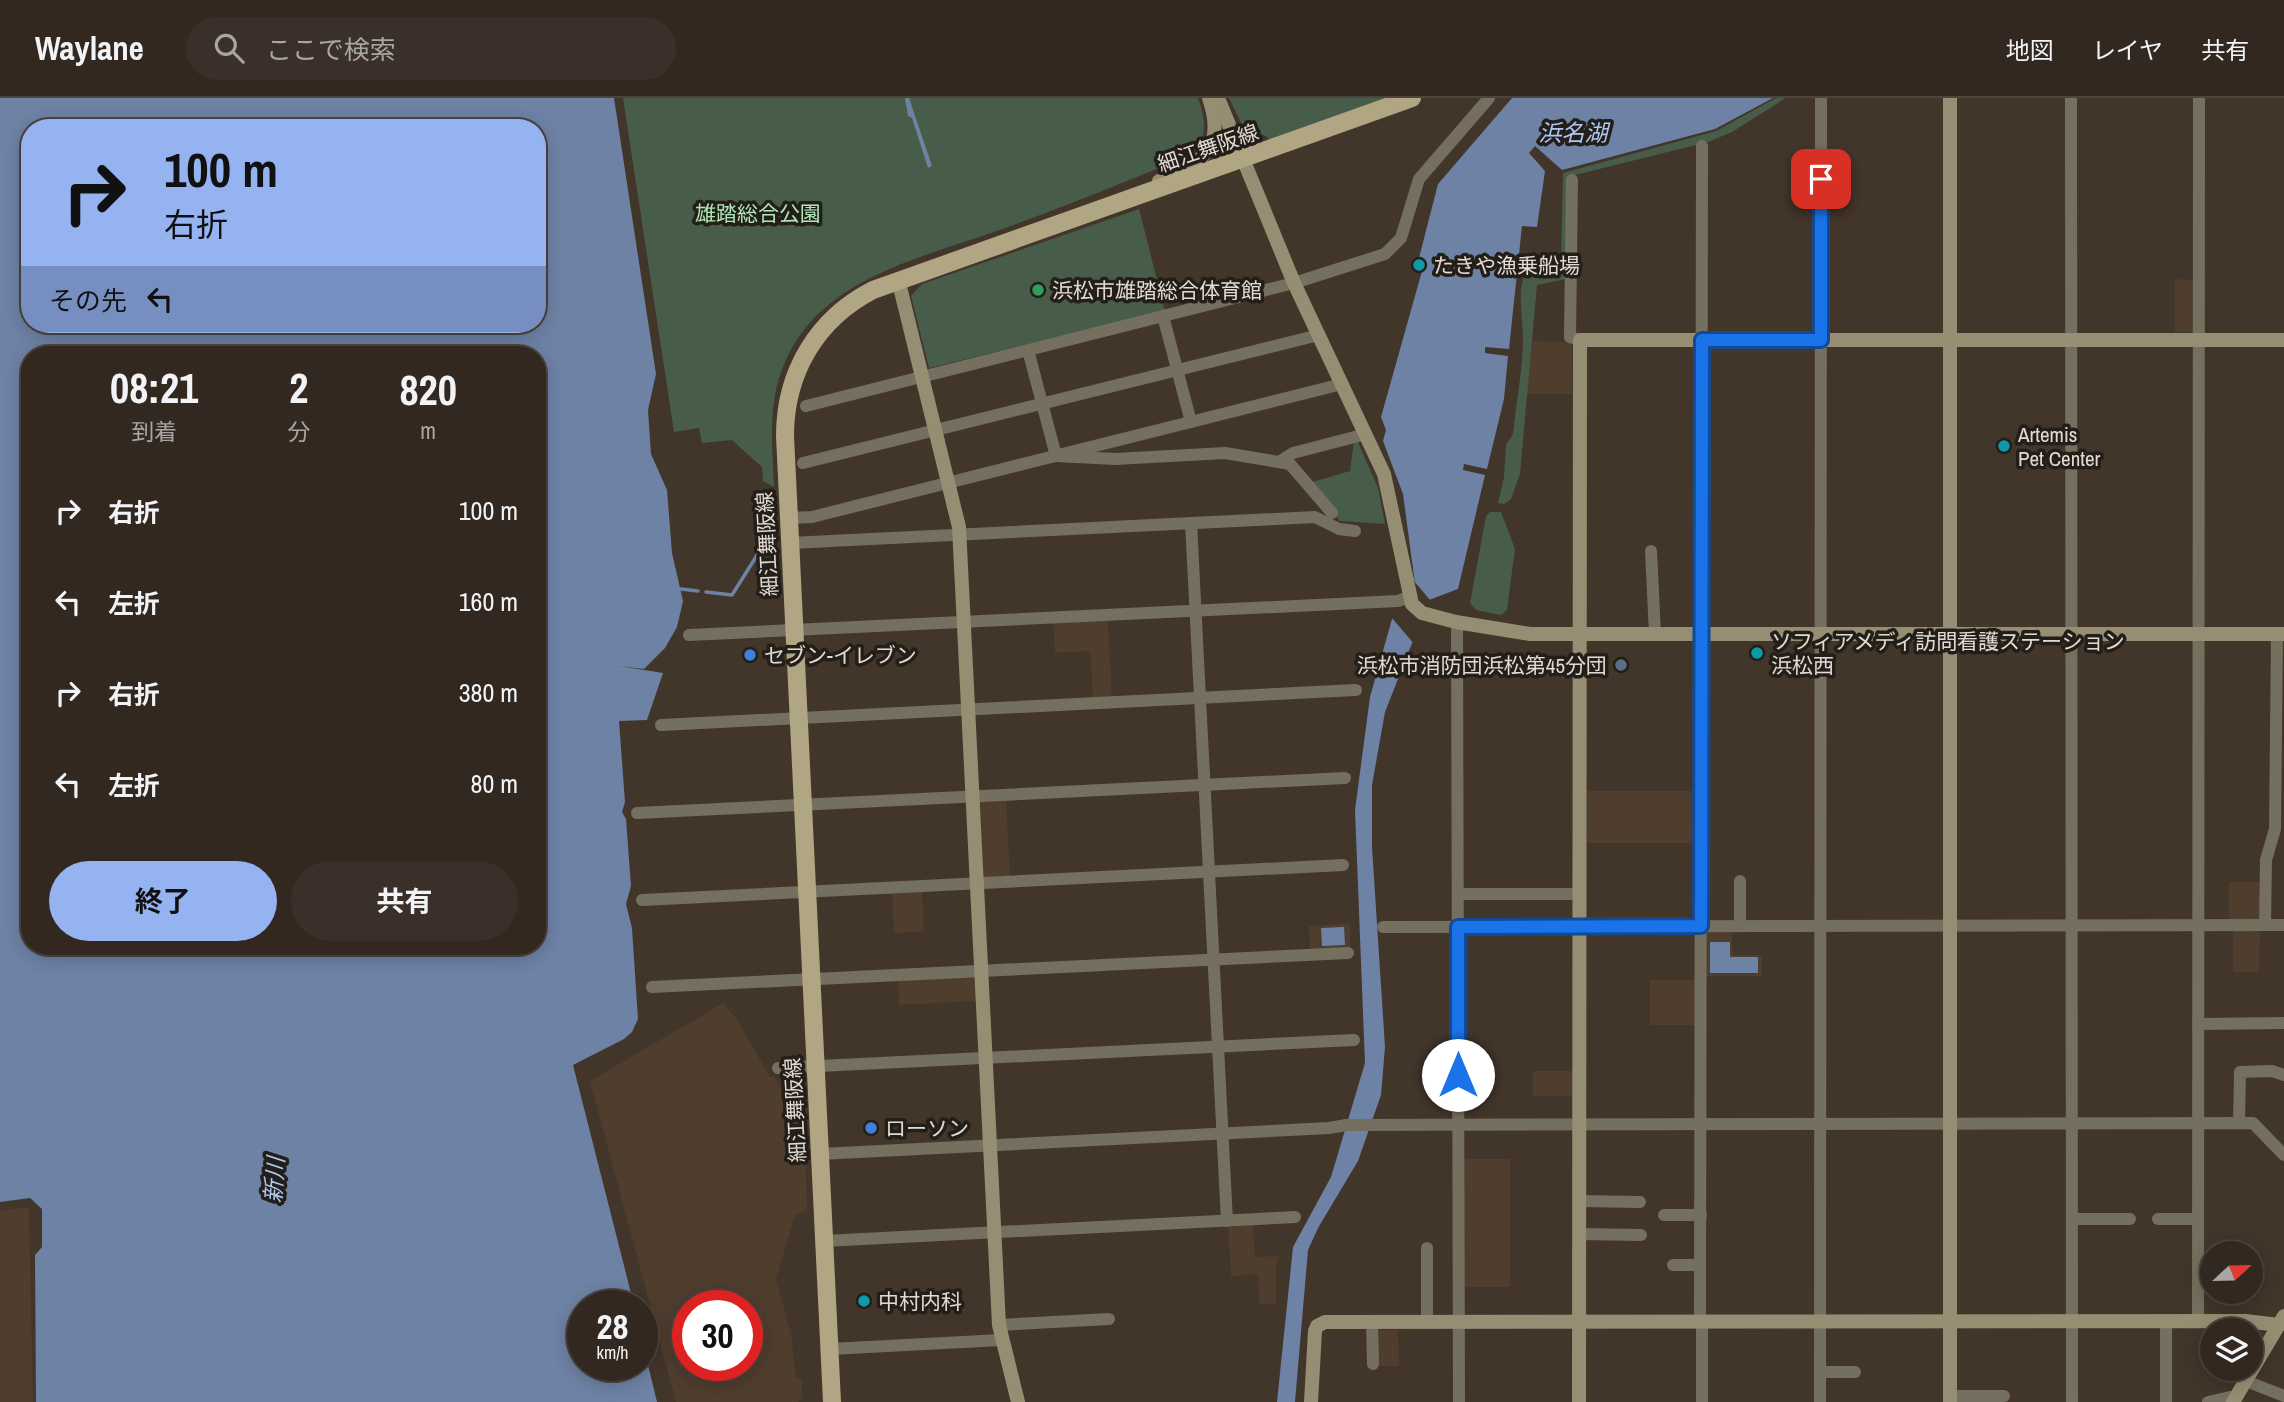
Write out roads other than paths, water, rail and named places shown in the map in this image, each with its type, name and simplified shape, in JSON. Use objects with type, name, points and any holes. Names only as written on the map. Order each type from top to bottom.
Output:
[{"type":"main road","name":"細江舞阪線","points":[[832,1402],[789,518],[786,415],[800,363],[816,336],[838,313],[864,295],[898,279],[1412,98]]},
{"type":"street","points":[[1107,206],[1195,164],[1206,154],[1216,127],[1209,98]]},
{"type":"street","points":[[1218,98],[1294,283],[1388,486],[1404,594],[1414,607],[1425,614],[1457,622],[1519,633],[2280,634],[2276,829],[2266,860],[2265,925]]},
{"type":"street","points":[[806,406],[1294,283],[1392,250],[1401,238],[1419,179],[1489,98]]},
{"type":"street","points":[[1820,1402],[1821,98]]},
{"type":"street","points":[[1950,98],[1950,1399],[2004,1396]]},
{"type":"street","points":[[2071,98],[2072,1402]]},
{"type":"street","points":[[2198,1321],[2199,98]]},
{"type":"street","points":[[1702,146],[1702,1402]]},
{"type":"street","points":[[1572,180],[1570,337],[1580,340],[2284,340]]},
{"type":"street","points":[[898,279],[950,482],[960,535],[999,1325],[1018,1402]]},
{"type":"street","points":[[1163,316],[1191,422]]},
{"type":"street","points":[[803,463],[1319,335]]},
{"type":"street","points":[[1579,1402],[1580,340]]},
{"type":"street","points":[[1028,350],[1056,456]]},
{"type":"street","points":[[789,518],[812,517],[1342,384]]},
{"type":"street","points":[[1279,462],[1293,453],[1366,434]]},
{"type":"street","points":[[1056,456],[1115,459],[1225,453],[1290,464],[1332,513]]},
{"type":"street","points":[[790,543],[1315,517],[1339,529],[1355,531]]},
{"type":"street","points":[[1191,523],[1227,1221]]},
{"type":"street","points":[[1651,551],[1655,634]]},
{"type":"street","points":[[689,635],[1196,610],[1404,594]]},
{"type":"street","points":[[1457,622],[1459,1402]]},
{"type":"street","points":[[661,725],[1356,690]]},
{"type":"street","points":[[637,813],[1345,778]]},
{"type":"street","points":[[642,900],[1343,865]]},
{"type":"street","points":[[1740,881],[1740,926]]},
{"type":"street","points":[[1458,894],[1579,894]]},
{"type":"street","points":[[1383,927],[2284,925]]},
{"type":"street","points":[[652,987],[1348,953]]},
{"type":"street","points":[[2198,1024],[2284,1023]]},
{"type":"street","points":[[778,1068],[1354,1040]]},
{"type":"street","points":[[2239,1123],[2240,1072],[2272,1071],[2284,1075]]},
{"type":"street","points":[[820,1154],[1375,1124],[2253,1123],[2284,1155]]},
{"type":"street","points":[[1579,1201],[1640,1202]]},
{"type":"street","points":[[1664,1215],[1701,1215]]},
{"type":"street","points":[[824,1241],[1295,1217]]},
{"type":"street","points":[[2072,1219],[2130,1219]]},
{"type":"street","points":[[2158,1219],[2198,1219]]},
{"type":"street","points":[[1579,1234],[1640,1235]]},
{"type":"street","points":[[1427,1248],[1427,1322]]},
{"type":"street","points":[[1673,1265],[1700,1265]]},
{"type":"street","points":[[999,1325],[1109,1319]]},
{"type":"street","points":[[2166,1321],[2166,1402]]},
{"type":"street","points":[[1311,1402],[1317,1326],[1325,1322],[2281,1321]]},
{"type":"street","points":[[2263,1351],[2281,1321]]},
{"type":"street","points":[[1372,1322],[1373,1364]]},
{"type":"street","points":[[830,1349],[1001,1340]]},
{"type":"street","points":[[1820,1372],[1855,1372]]},
{"type":"street","points":[[2208,1402],[2230,1396],[2234,1401],[2245,1381],[2284,1396]]},
{"type":"water","name":"新川","points":[[0,98],[614,98],[656,374],[648,410],[651,454],[667,490],[672,553],[683,601],[677,627],[665,648],[644,669],[619,666],[663,673],[647,720],[619,721],[625,802],[622,812],[626,819],[631,886],[626,904],[632,928],[638,1019],[632,1032],[624,1039],[573,1065],[630,1290],[567,1290],[567,1381],[652,1381],[657,1402],[36,1402],[35,1255],[42,1247],[42,1209],[30,1198],[0,1202]]},
{"type":"water","points":[[905,98],[909,98],[932,166],[928,168],[912,118],[908,116]]},
{"type":"water","name":"浜名湖","points":[[1512,98],[1773,98],[1715,129],[1562,170],[1535,146],[1529,153],[1545,171],[1537,227],[1522,226],[1509,349],[1485,347],[1485,353],[1508,356],[1504,399],[1487,469],[1464,464],[1463,470],[1485,475],[1458,589],[1429,600],[1385,712],[1372,785],[1372,847],[1385,1047],[1381,1095],[1358,1161],[1308,1250],[1295,1402],[1277,1402],[1293,1247],[1331,1177],[1365,1063],[1355,810],[1370,697],[1392,619],[1415,584],[1403,494],[1383,441],[1386,430],[1381,417],[1422,271],[1419,258],[1438,184]]},
{"type":"water","points":[[1344,927],[1345,945],[1322,946],[1321,928]]},
{"type":"water","points":[[1710,942],[1730,942],[1730,957],[1758,957],[1758,973],[1710,973]]},
{"type":"waterway","points":[[706,592],[732,595],[776,525]]},
{"type":"waterway","points":[[681,589],[698,591]]},
{"type":"place","name":"たきや漁乗船場","points":[[1419,265]]},
{"type":"place","name":"浜松市雄踏総合体育館","points":[[1038,290]]},
{"type":"place","name":"Artemis Pet Center","points":[[2004,446]]},
{"type":"place","name":"ソフィアメディ訪問看護ステーション 浜松西","points":[[1757,653]]},
{"type":"place","name":"セブン-イレブン","points":[[750,655]]},
{"type":"place","name":"浜松市消防団浜松第45分団","points":[[1621,665]]},
{"type":"place","name":"ローソン","points":[[871,1128]]},
{"type":"place","name":"中村内科","points":[[864,1301]]},
{"type":"park label","name":"雄踏総合公園","points":[[758,213]]}]
